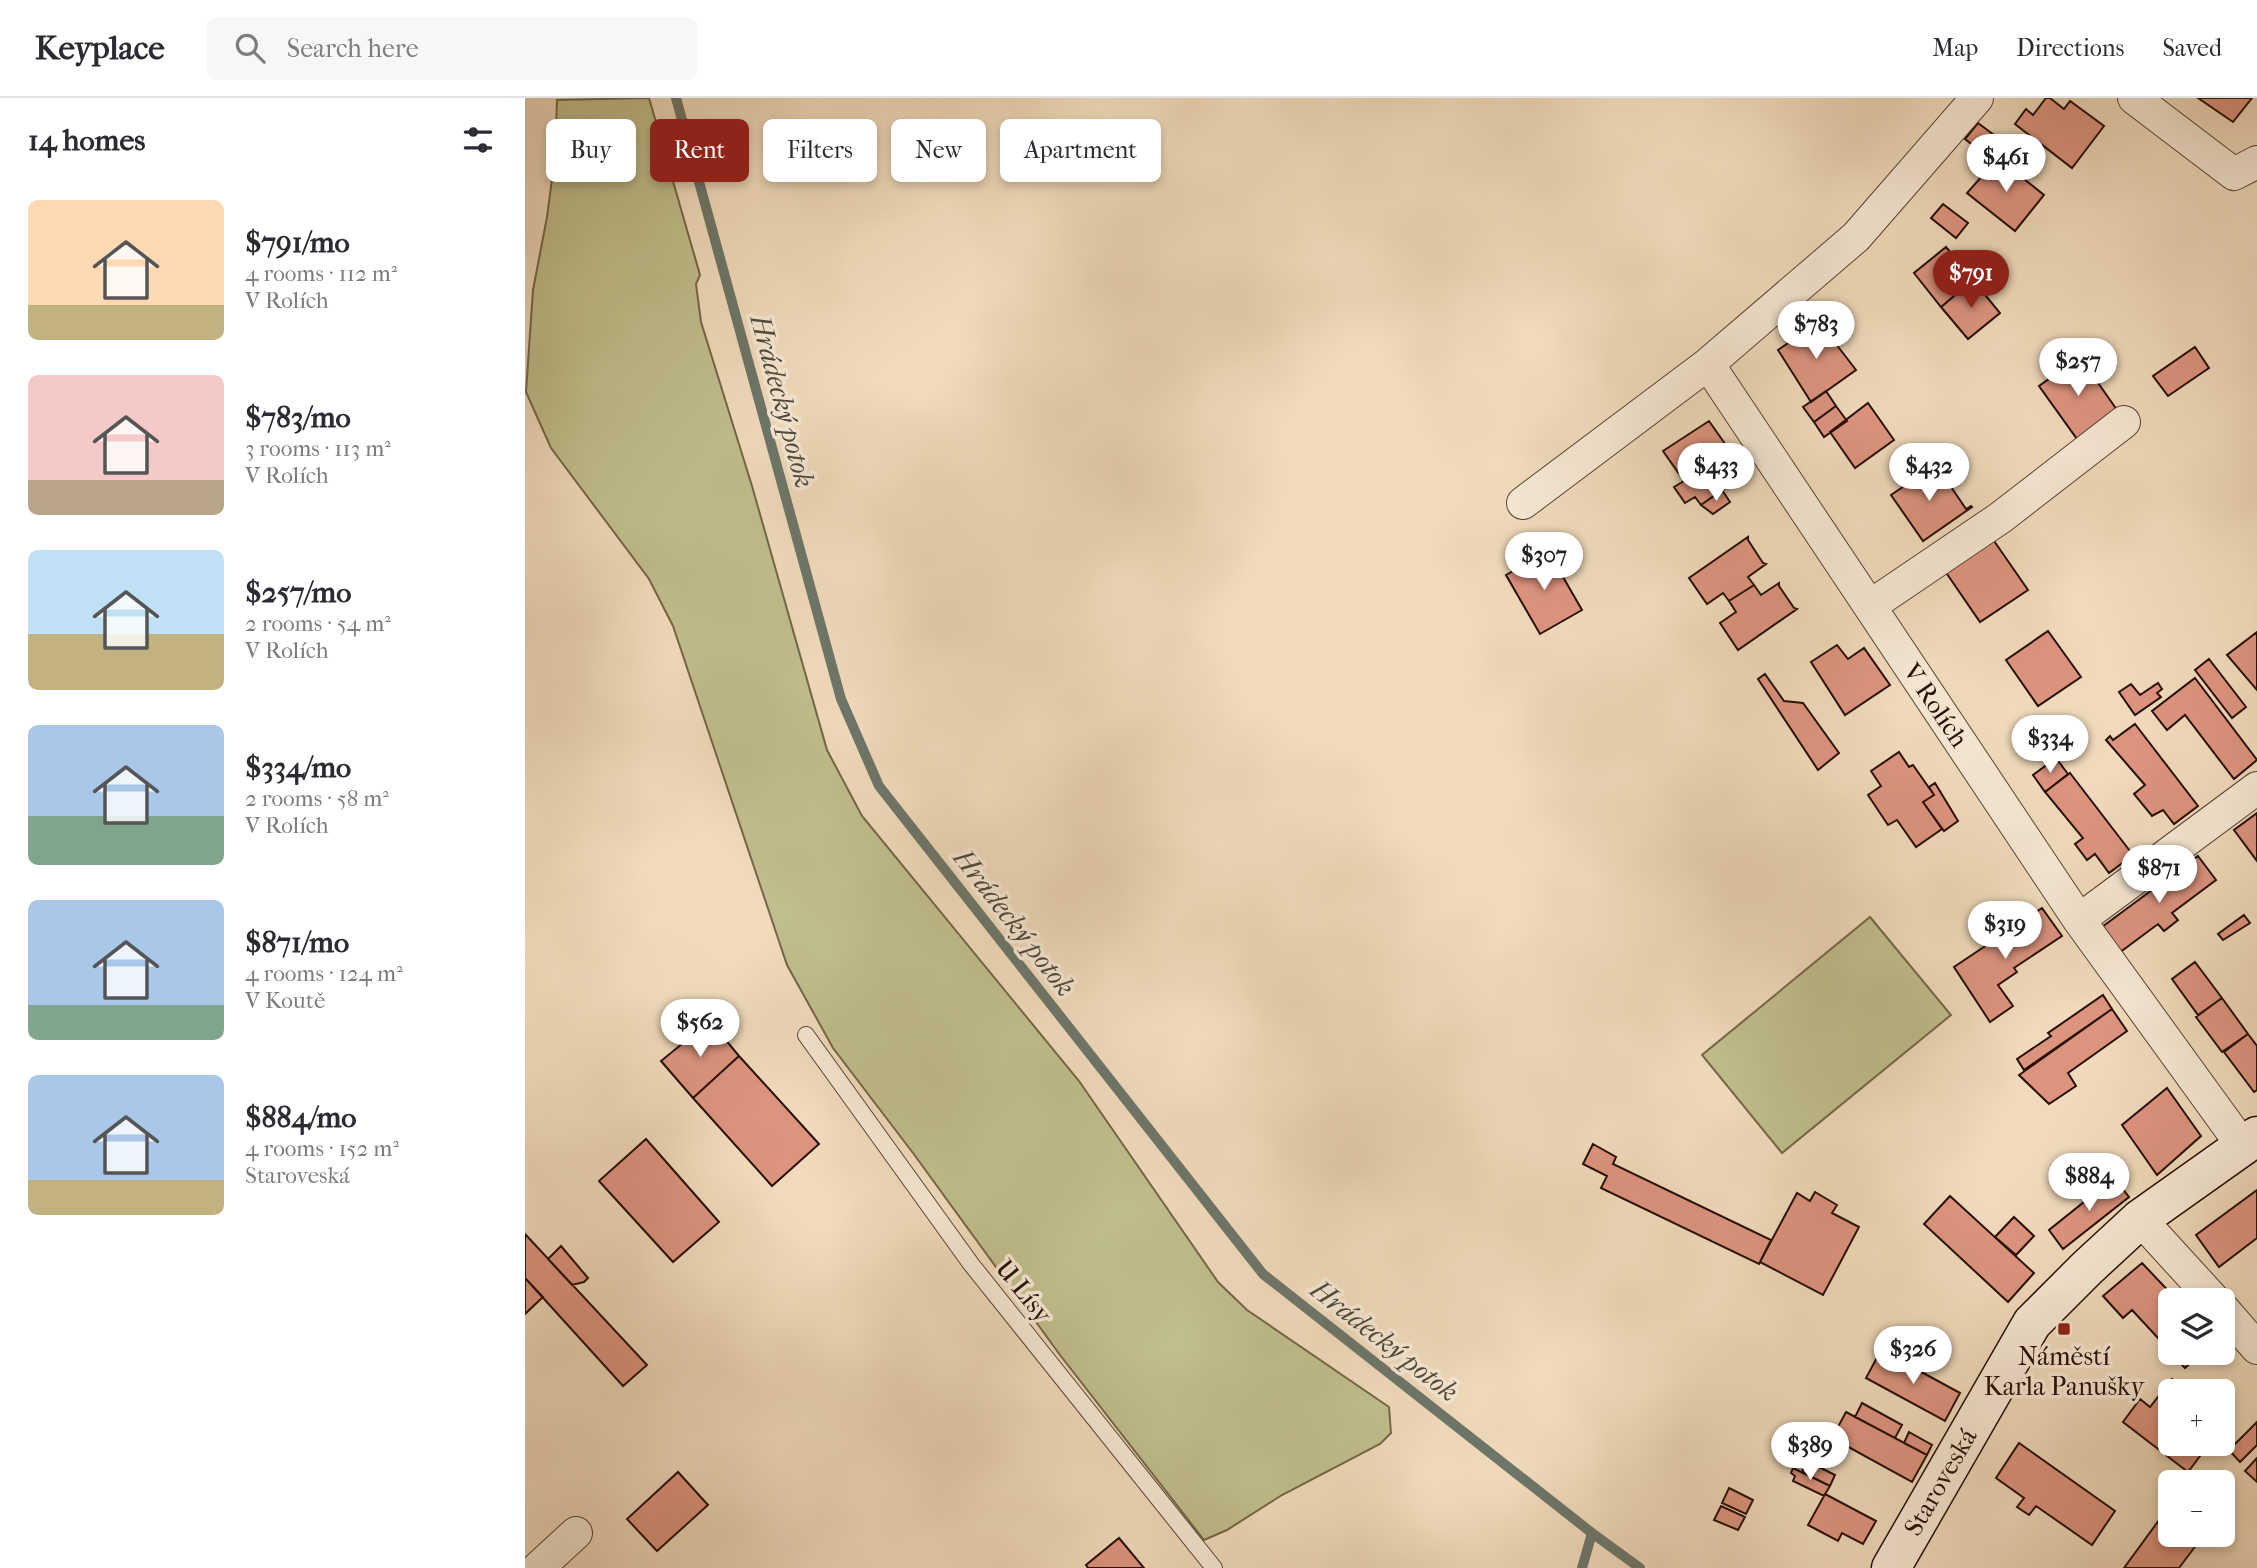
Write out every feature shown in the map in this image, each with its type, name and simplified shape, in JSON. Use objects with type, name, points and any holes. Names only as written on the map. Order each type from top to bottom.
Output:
[{"type":"street","points":[[1523,503],[1708,364],[1856,237],[1977,98]]},
{"type":"street","points":[[2134,98],[2234,174],[2257,162]]},
{"type":"street","name":"V Rolích","points":[[1708,364],[2079,920],[2249,1140]]},
{"type":"street","points":[[1870,606],[2000,518],[2124,422]]},
{"type":"street","points":[[2079,920],[2257,788]]},
{"type":"street","name":"Staroveská","points":[[1891,1568],[2032,1323],[2140,1219],[2249,1140]]},
{"type":"street","points":[[2140,1219],[2203,1288]]},
{"type":"street","points":[[2235,1323],[2257,1348]]},
{"type":"street","points":[[538,1568],[576,1533]]},
{"type":"lane","name":"U Lísy","points":[[806,1035],[971,1264],[1214,1568]]},
{"type":"shaded area","points":[[649,98],[655,119],[650,119],[650,182],[673,182],[700,275],[696,284],[701,322],[752,486],[827,750],[862,816],[1079,1081],[1218,1282],[1247,1310],[1389,1407],[1391,1433],[1380,1444],[1282,1495],[1227,1530],[1204,1540],[1060,1355],[833,1048],[787,965],[673,626],[649,579],[551,448],[526,392],[533,290],[552,182],[636,182],[636,119],[556,119],[557,100]]},
{"type":"shaded area","points":[[1870,917],[1951,1015],[1782,1153],[1702,1055]]},
{"type":"building","points":[[2046,98],[2064,109],[2070,101],[2104,126],[2072,168],[2015,124],[2026,109],[2033,115]]},
{"type":"building","points":[[2198,98],[2252,98],[2233,122]]},
{"type":"building","points":[[1978,123],[2006,144],[1993,161],[1965,139]]},
{"type":"building","points":[[1998,158],[2044,195],[2015,231],[1967,193]]},
{"type":"building","points":[[1943,204],[1968,223],[1956,238],[1931,218]]},
{"type":"building","points":[[1946,247],[1973,280],[1941,307],[1914,273]]},
{"type":"building","points":[[1973,280],[2000,313],[1968,339],[1941,307]]},
{"type":"building","points":[[1819,322],[1856,370],[1811,402],[1778,350]]},
{"type":"building","points":[[2195,347],[2209,368],[2168,396],[2153,376]]},
{"type":"building","points":[[2080,357],[2117,410],[2077,439],[2039,386]]},
{"type":"building","points":[[1826,391],[1836,406],[1814,422],[1803,407]]},
{"type":"building","points":[[1868,403],[1894,440],[1855,468],[1830,432]]},
{"type":"building","points":[[1836,406],[1847,421],[1824,437],[1814,422]]},
{"type":"building","points":[[1709,421],[1735,458],[1718,469],[1730,485],[1701,505],[1695,497],[1685,503],[1674,487],[1684,481],[1663,451]]},
{"type":"building","points":[[1940,462],[1937,466],[1966,509],[1972,507],[1923,541],[1891,495]]},
{"type":"building","points":[[1722,490],[1730,502],[1713,514],[1701,505]]},
{"type":"building","points":[[1748,537],[1766,564],[1748,577],[1754,585],[1729,601],[1723,593],[1707,604],[1689,578]]},
{"type":"building","points":[[1992,538],[2028,590],[1980,622],[1945,571]]},
{"type":"building","points":[[1548,551],[1582,610],[1540,634],[1506,575]]},
{"type":"building","points":[[1779,583],[1797,609],[1738,650],[1720,623],[1736,612],[1729,601],[1754,585],[1761,595]]},
{"type":"building","points":[[2048,631],[2081,677],[2038,706],[2006,660]]},
{"type":"building","points":[[2257,632],[2257,690],[2227,655]]},
{"type":"building","points":[[1837,645],[1848,659],[1864,648],[1890,685],[1845,715],[1811,662]]},
{"type":"building","points":[[2209,659],[2246,707],[2232,718],[2195,670]]},
{"type":"building","points":[[1765,674],[1784,701],[1803,703],[1839,753],[1818,770],[1758,679]]},
{"type":"building","points":[[2195,678],[2257,760],[2234,779],[2185,715],[2167,730],[2152,711]]},
{"type":"building","points":[[2158,683],[2162,689],[2157,693],[2161,697],[2135,715],[2119,692],[2131,684],[2140,695]]},
{"type":"building","points":[[2135,724],[2198,806],[2174,824],[2163,810],[2152,816],[2134,794],[2145,785],[2106,740],[2110,736],[2113,740]]},
{"type":"building","points":[[1899,752],[1909,767],[1913,765],[1934,795],[1923,802],[1942,829],[1916,847],[1897,820],[1888,825],[1868,795],[1881,786],[1871,771]]},
{"type":"building","points":[[2056,758],[2068,774],[2045,792],[2033,775]]},
{"type":"building","points":[[2070,773],[2133,855],[2109,873],[2095,854],[2087,860],[2075,844],[2083,838],[2045,792]]},
{"type":"building","points":[[1935,783],[1958,821],[1944,831],[1923,802],[1934,795],[1929,787]]},
{"type":"building","points":[[2257,813],[2257,861],[2234,830]]},
{"type":"building","points":[[2198,856],[2216,880],[2172,913],[2178,920],[2164,931],[2158,924],[2119,953],[2102,927]]},
{"type":"building","points":[[2042,908],[2062,936],[2014,968],[2017,972],[1998,985],[2013,1006],[1990,1022],[1954,967]]},
{"type":"building","points":[[2244,915],[2250,923],[2223,940],[2218,934]]},
{"type":"building","points":[[2195,962],[2222,998],[2198,1015],[2172,979]]},
{"type":"building","points":[[2103,995],[2112,1009],[2024,1070],[2017,1059],[2051,1036],[2048,1033]]},
{"type":"building","points":[[2222,998],[2248,1034],[2222,1052],[2196,1017]]},
{"type":"building","points":[[2112,1009],[2127,1031],[2068,1073],[2076,1086],[2049,1104],[2019,1075]]},
{"type":"building","points":[[710,1021],[739,1056],[693,1098],[661,1061]]},
{"type":"building","points":[[2248,1034],[2257,1046],[2257,1090],[2254,1092],[2224,1052]]},
{"type":"building","points":[[739,1056],[819,1144],[772,1186],[693,1098]]},
{"type":"building","points":[[2167,1088],[2201,1136],[2157,1175],[2122,1125]]},
{"type":"building","points":[[646,1139],[719,1222],[673,1262],[599,1181]]},
{"type":"building","points":[[1593,1144],[1616,1157],[1613,1164],[1771,1240],[1759,1264],[1601,1188],[1607,1176],[1583,1164]]},
{"type":"building","points":[[2114,1178],[2129,1197],[2063,1249],[2049,1230]]},
{"type":"building","points":[[2257,1190],[2257,1238],[2219,1267],[2196,1235]]},
{"type":"building","points":[[1815,1192],[1837,1205],[1832,1213],[1859,1227],[1823,1295],[1760,1262],[1797,1193],[1810,1201]]},
{"type":"building","points":[[1950,1196],[2034,1273],[2008,1302],[1924,1224]]},
{"type":"building","points":[[2014,1217],[2034,1236],[2016,1255],[1995,1237]]},
{"type":"building","points":[[525,1234],[647,1365],[623,1386],[525,1278]]},
{"type":"building","points":[[561,1246],[588,1278],[584,1282],[572,1285],[548,1259]]},
{"type":"building","points":[[2142,1263],[2166,1288],[2158,1288],[2158,1338],[2132,1310],[2123,1318],[2103,1296]]},
{"type":"building","points":[[525,1278],[543,1297],[525,1314]]},
{"type":"building","points":[[1881,1350],[1960,1393],[1945,1421],[1866,1378]]},
{"type":"building","points":[[2158,1397],[2158,1449],[2123,1422],[2140,1399],[2150,1407]]},
{"type":"building","points":[[1862,1403],[1902,1425],[1895,1438],[1855,1417]]},
{"type":"building","points":[[1846,1412],[1927,1455],[1912,1482],[1832,1438]]},
{"type":"building","points":[[2257,1422],[2257,1445],[2240,1462],[2234,1456],[2235,1444]]},
{"type":"building","points":[[1909,1432],[1932,1445],[1927,1455],[1904,1443]]},
{"type":"building","points":[[2019,1443],[2115,1511],[2092,1545],[2036,1506],[2029,1515],[2017,1507],[2024,1498],[1996,1478]]},
{"type":"building","points":[[2167,1456],[2200,1456],[2190,1470],[2185,1470]]},
{"type":"building","points":[[2257,1458],[2257,1482],[2245,1471]]},
{"type":"building","points":[[1807,1461],[1835,1475],[1830,1486],[1802,1472]]},
{"type":"building","points":[[1793,1468],[1830,1486],[1824,1496],[1793,1481]]},
{"type":"building","points":[[678,1472],[708,1505],[657,1551],[627,1519]]},
{"type":"building","points":[[1729,1488],[1753,1500],[1746,1514],[1722,1503]]},
{"type":"building","points":[[1825,1494],[1876,1521],[1863,1544],[1842,1533],[1838,1541],[1808,1525]]},
{"type":"building","points":[[1721,1506],[1745,1517],[1738,1530],[1714,1520]]},
{"type":"building","points":[[2158,1521],[2158,1547],[2195,1547],[2179,1568],[2124,1568]]},
{"type":"building","points":[[1119,1538],[1144,1568],[1088,1568],[1086,1565]]},
{"type":"waterway","name":"Hrádecký potok","points":[[676,98],[841,699],[879,786],[1263,1274],[1640,1568]]},
{"type":"waterway","points":[[1582,1568],[1592,1533]]},
{"type":"place","name":"Náměstí Karla Panušky","points":[[2064,1329]]}]
